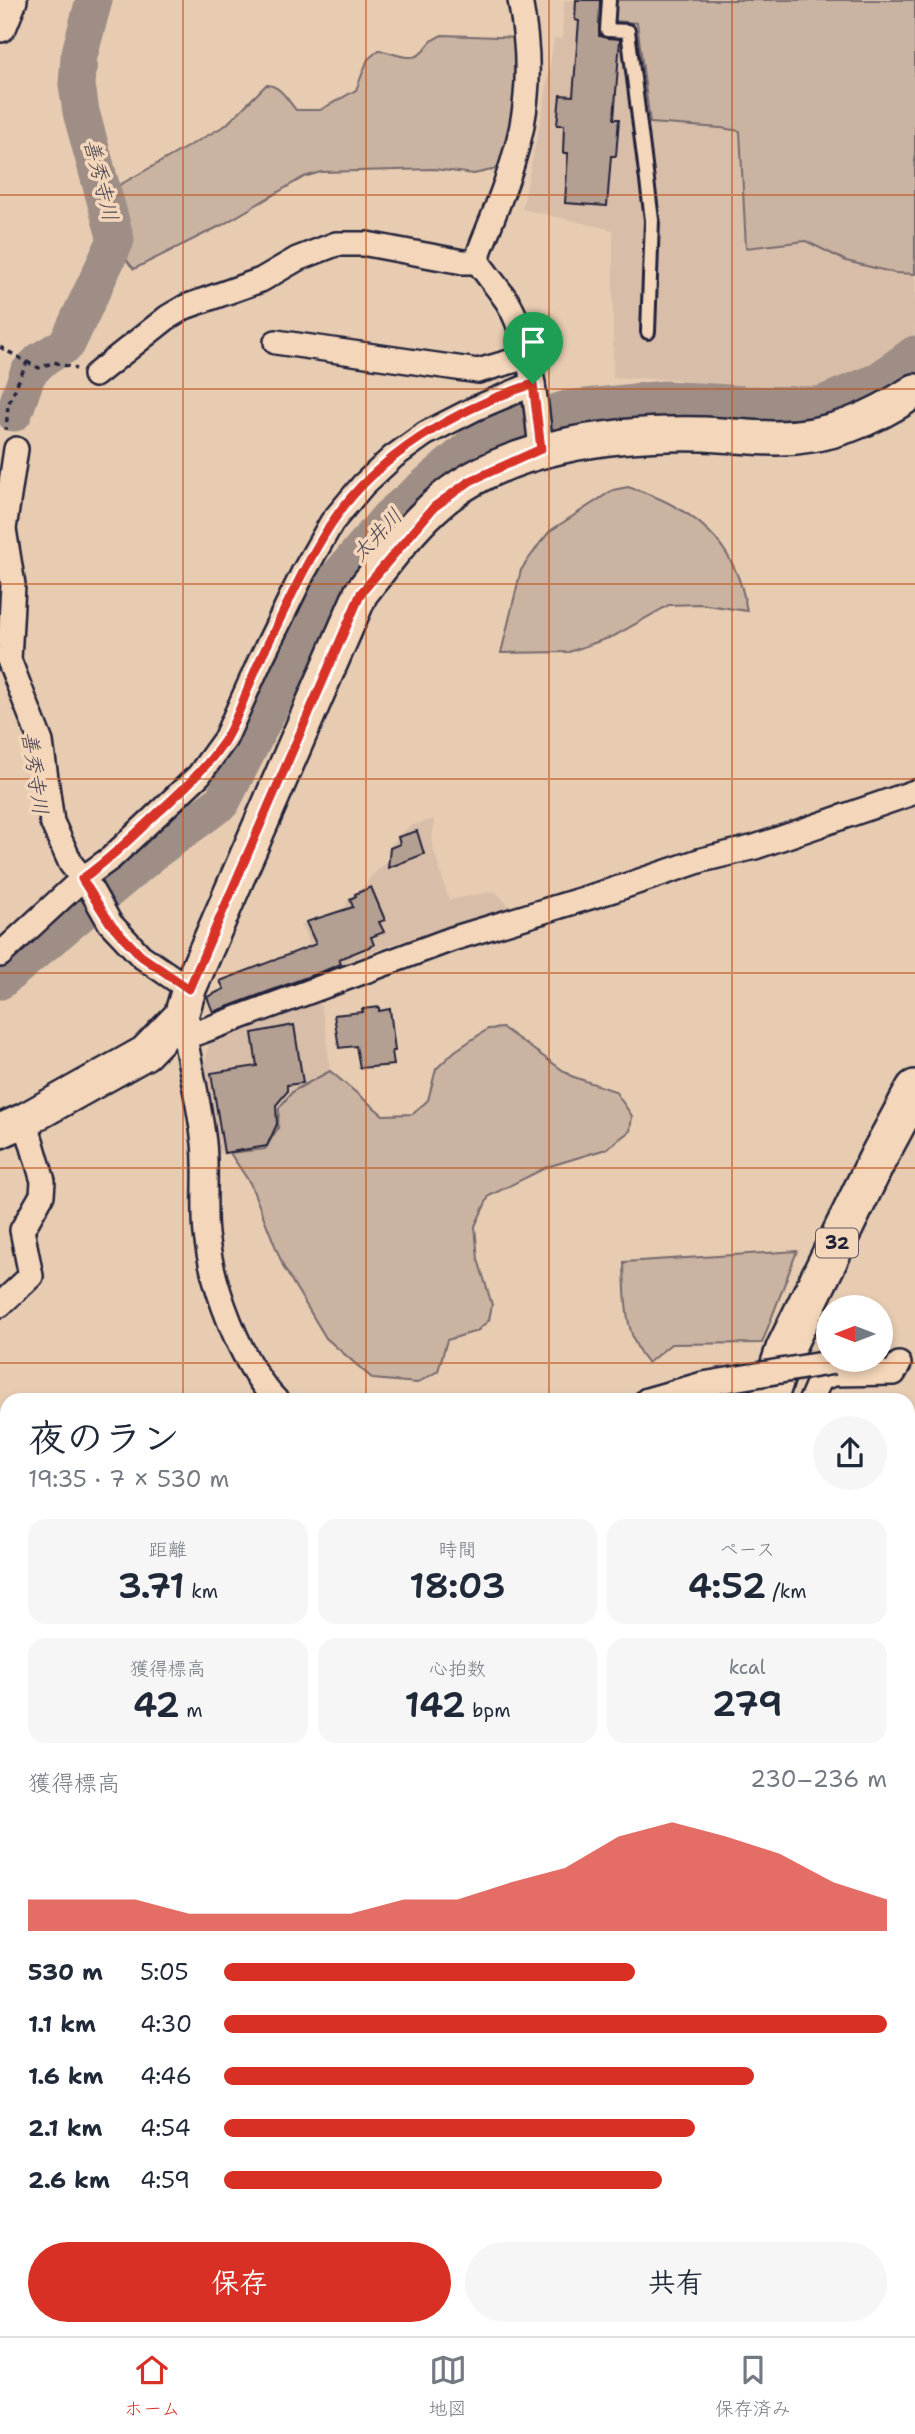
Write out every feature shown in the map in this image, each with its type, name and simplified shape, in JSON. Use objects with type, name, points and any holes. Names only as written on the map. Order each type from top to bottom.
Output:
[{"type":"main road","name":"32","points":[[770,1393],[785,1349],[878,1158],[915,1089]]},
{"type":"street","points":[[0,25],[10,0]]},
{"type":"street","points":[[520,0],[525,29],[526,97],[518,146],[478,262],[508,303],[527,357],[534,387],[541,445]]},
{"type":"street","points":[[95,375],[168,317],[185,307],[261,280],[297,260],[336,244],[367,244],[463,262],[478,262]]},
{"type":"street","points":[[276,342],[478,371],[527,357]]},
{"type":"street","points":[[0,955],[85,883],[199,775],[225,740],[293,590],[332,522],[363,485],[393,457],[425,434],[474,409],[534,387]]},
{"type":"street","points":[[0,1305],[30,1276],[22,1230],[43,1195],[43,1181],[13,1126],[145,1053],[185,1002],[361,593],[434,507],[470,481],[541,445],[642,433],[778,438],[822,434],[861,422],[915,391]]},
{"type":"street","points":[[16,449],[4,529],[13,585],[9,660],[41,742],[52,822],[71,864],[110,923],[185,1002],[197,1033],[452,939],[702,860],[755,847],[915,792]]},
{"type":"street","points":[[185,1002],[204,1143],[206,1235],[219,1291],[248,1364],[269,1393]]},
{"type":"street","points":[[672,1393],[703,1384],[834,1362],[877,1361],[907,1365]]},
{"type":"street","points":[[814,1393],[820,1379],[827,1376],[894,1373],[907,1365]]},
{"type":"lane","points":[[609,0],[607,30],[628,31],[652,220],[648,332]]},
{"type":"path","points":[[0,346],[39,368],[54,362],[95,375]]},
{"type":"path","points":[[16,449],[5,429],[8,405],[28,362]]},
{"type":"shaded area","points":[[564,0],[915,0],[915,335],[858,373],[820,387],[787,392],[738,389],[674,379],[613,378],[613,230],[522,209],[545,98],[554,38],[562,39]]},
{"type":"shaded area","points":[[616,0],[915,0],[915,274],[895,273],[846,261],[806,241],[746,248],[740,131],[650,123],[637,23],[615,21]]},
{"type":"shaded area","points":[[442,35],[523,38],[507,157],[496,169],[474,174],[434,169],[321,172],[304,177],[222,225],[134,269],[127,260],[116,231],[116,187],[226,125],[266,85],[279,90],[296,110],[320,110],[356,90],[368,59],[379,50],[406,57],[416,56]]},
{"type":"shaded area","points":[[628,487],[672,505],[708,530],[733,565],[747,611],[701,604],[669,605],[614,636],[569,652],[501,653],[521,570],[540,543],[550,531],[613,490]]},
{"type":"shaded area","points":[[434,819],[432,844],[449,900],[495,891],[512,909],[390,945],[321,973],[301,924],[346,907],[348,899],[365,886],[371,876],[389,860],[390,846],[399,835],[410,826]]},
{"type":"shaded area","points":[[317,992],[326,1028],[330,1071],[293,1091],[279,1108],[278,1128],[265,1149],[217,1154],[203,1074],[210,1037]]},
{"type":"shaded area","points":[[503,1028],[571,1076],[615,1091],[632,1116],[630,1131],[606,1149],[547,1167],[489,1196],[475,1226],[478,1259],[492,1305],[489,1320],[477,1331],[447,1340],[438,1371],[417,1383],[373,1379],[326,1338],[284,1268],[250,1183],[230,1153],[265,1149],[278,1128],[279,1108],[293,1091],[330,1071],[383,1115],[413,1114],[428,1100],[436,1069],[455,1051],[488,1029]]},
{"type":"shaded area","points":[[797,1251],[762,1343],[671,1344],[648,1363],[640,1353],[627,1315],[624,1262]]},
{"type":"building","points":[[576,0],[600,0],[599,36],[620,39],[614,119],[619,119],[616,156],[611,156],[607,206],[565,203],[568,153],[563,153],[564,125],[557,125],[560,95],[573,96],[579,21],[575,20]]},
{"type":"building","points":[[417,831],[424,854],[388,868],[390,848],[400,844],[398,837]]},
{"type":"building","points":[[371,887],[385,920],[379,922],[384,932],[371,937],[374,945],[339,959],[341,964],[213,1012],[207,997],[224,989],[220,981],[316,944],[306,922],[353,907],[350,899]]},
{"type":"building","points":[[379,1007],[379,1011],[390,1009],[394,1065],[360,1068],[356,1046],[339,1048],[334,1015],[363,1012],[362,1009]]},
{"type":"building","points":[[294,1025],[303,1083],[287,1085],[287,1092],[276,1105],[277,1124],[267,1146],[224,1153],[211,1073],[257,1066],[252,1033]]},
{"type":"waterway","name":"善秀寺川","points":[[14,413],[28,373],[41,360],[67,344],[116,240],[81,112],[77,85],[79,56],[94,0]]},
{"type":"waterway","name":"太井川","points":[[0,981],[155,851],[222,802],[333,583],[389,517],[486,434],[567,409],[665,399],[820,405],[878,381],[915,354]]},
{"type":"route","points":[[533,384],[541,449],[470,481],[434,507],[393,552],[361,593],[189,989],[141,956],[110,923],[89,886],[82,879],[111,858],[199,775],[225,740],[293,590],[332,522],[363,485],[393,457],[425,434],[474,409],[533,384]]}]
